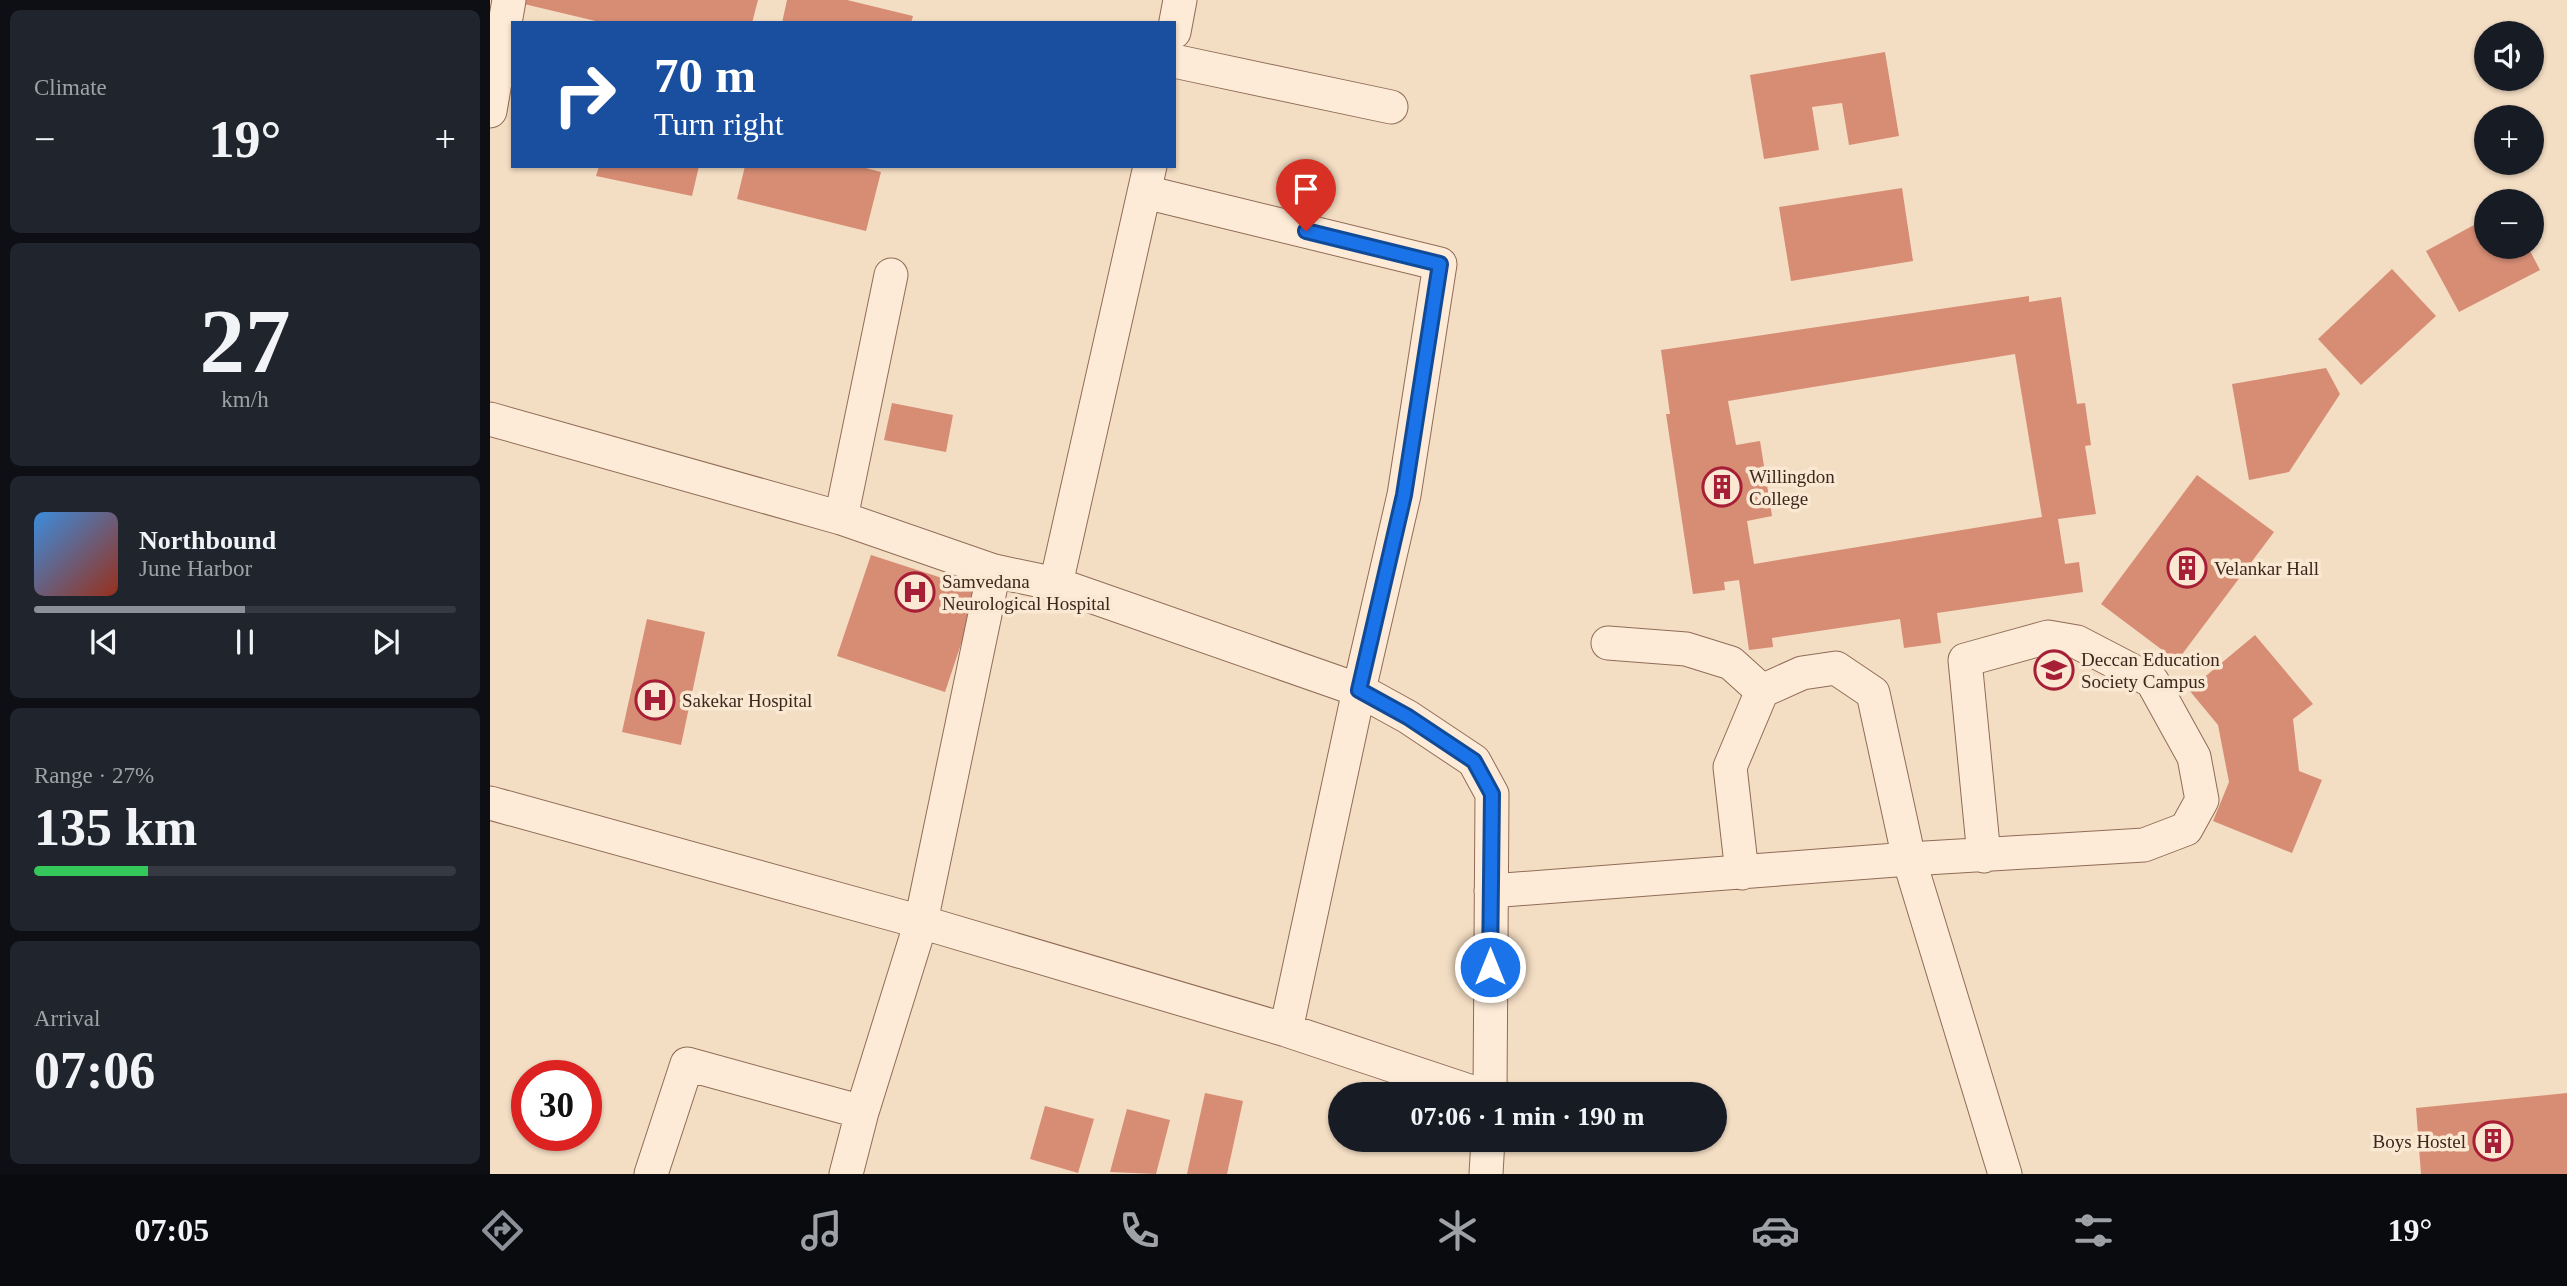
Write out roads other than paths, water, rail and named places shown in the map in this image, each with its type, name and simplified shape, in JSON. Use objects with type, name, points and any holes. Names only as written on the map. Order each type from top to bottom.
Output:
[{"type":"street","points":[[490,111],[509,0]]},
{"type":"street","points":[[1176,21],[1180,0]]},
{"type":"street","points":[[1176,61],[1391,107]]},
{"type":"street","points":[[1056,583],[1147,179],[1440,264],[1404,495],[1286,1030]]},
{"type":"street","points":[[841,518],[891,275]]},
{"type":"street","points":[[490,419],[841,518],[994,571],[1056,583],[1359,690],[1408,717],[1474,761],[1492,794],[1490,1082]]},
{"type":"street","points":[[846,1174],[862,1112],[921,922],[994,571]]},
{"type":"street","points":[[1491,891],[1909,859],[1984,856],[2144,845],[2186,830],[2202,800],[2194,757],[2152,681],[2077,642],[2048,637],[1965,660],[1984,856]]},
{"type":"street","points":[[1608,643],[1686,649],[1731,663],[1762,691]]},
{"type":"street","points":[[1742,873],[1730,767],[1762,691],[1802,673],[1836,668],[1873,693],[1909,859],[2005,1174]]},
{"type":"street","points":[[490,803],[921,922],[1286,1030],[1442,1082]]},
{"type":"street","points":[[651,1174],[687,1064],[862,1112]]},
{"type":"street","points":[[1486,1174],[1487,1152]]},
{"type":"place","name":"Willingdon College","points":[[1722,487]]},
{"type":"place","name":"Velankar Hall","points":[[2187,568]]},
{"type":"place","name":"Samvedana Neurological Hospital","points":[[915,592]]},
{"type":"place","name":"Deccan Education Society Campus","points":[[2054,670]]},
{"type":"place","name":"Sakekar Hospital","points":[[655,700]]},
{"type":"place","name":"Boys Hostel","points":[[2493,1141]]}]
